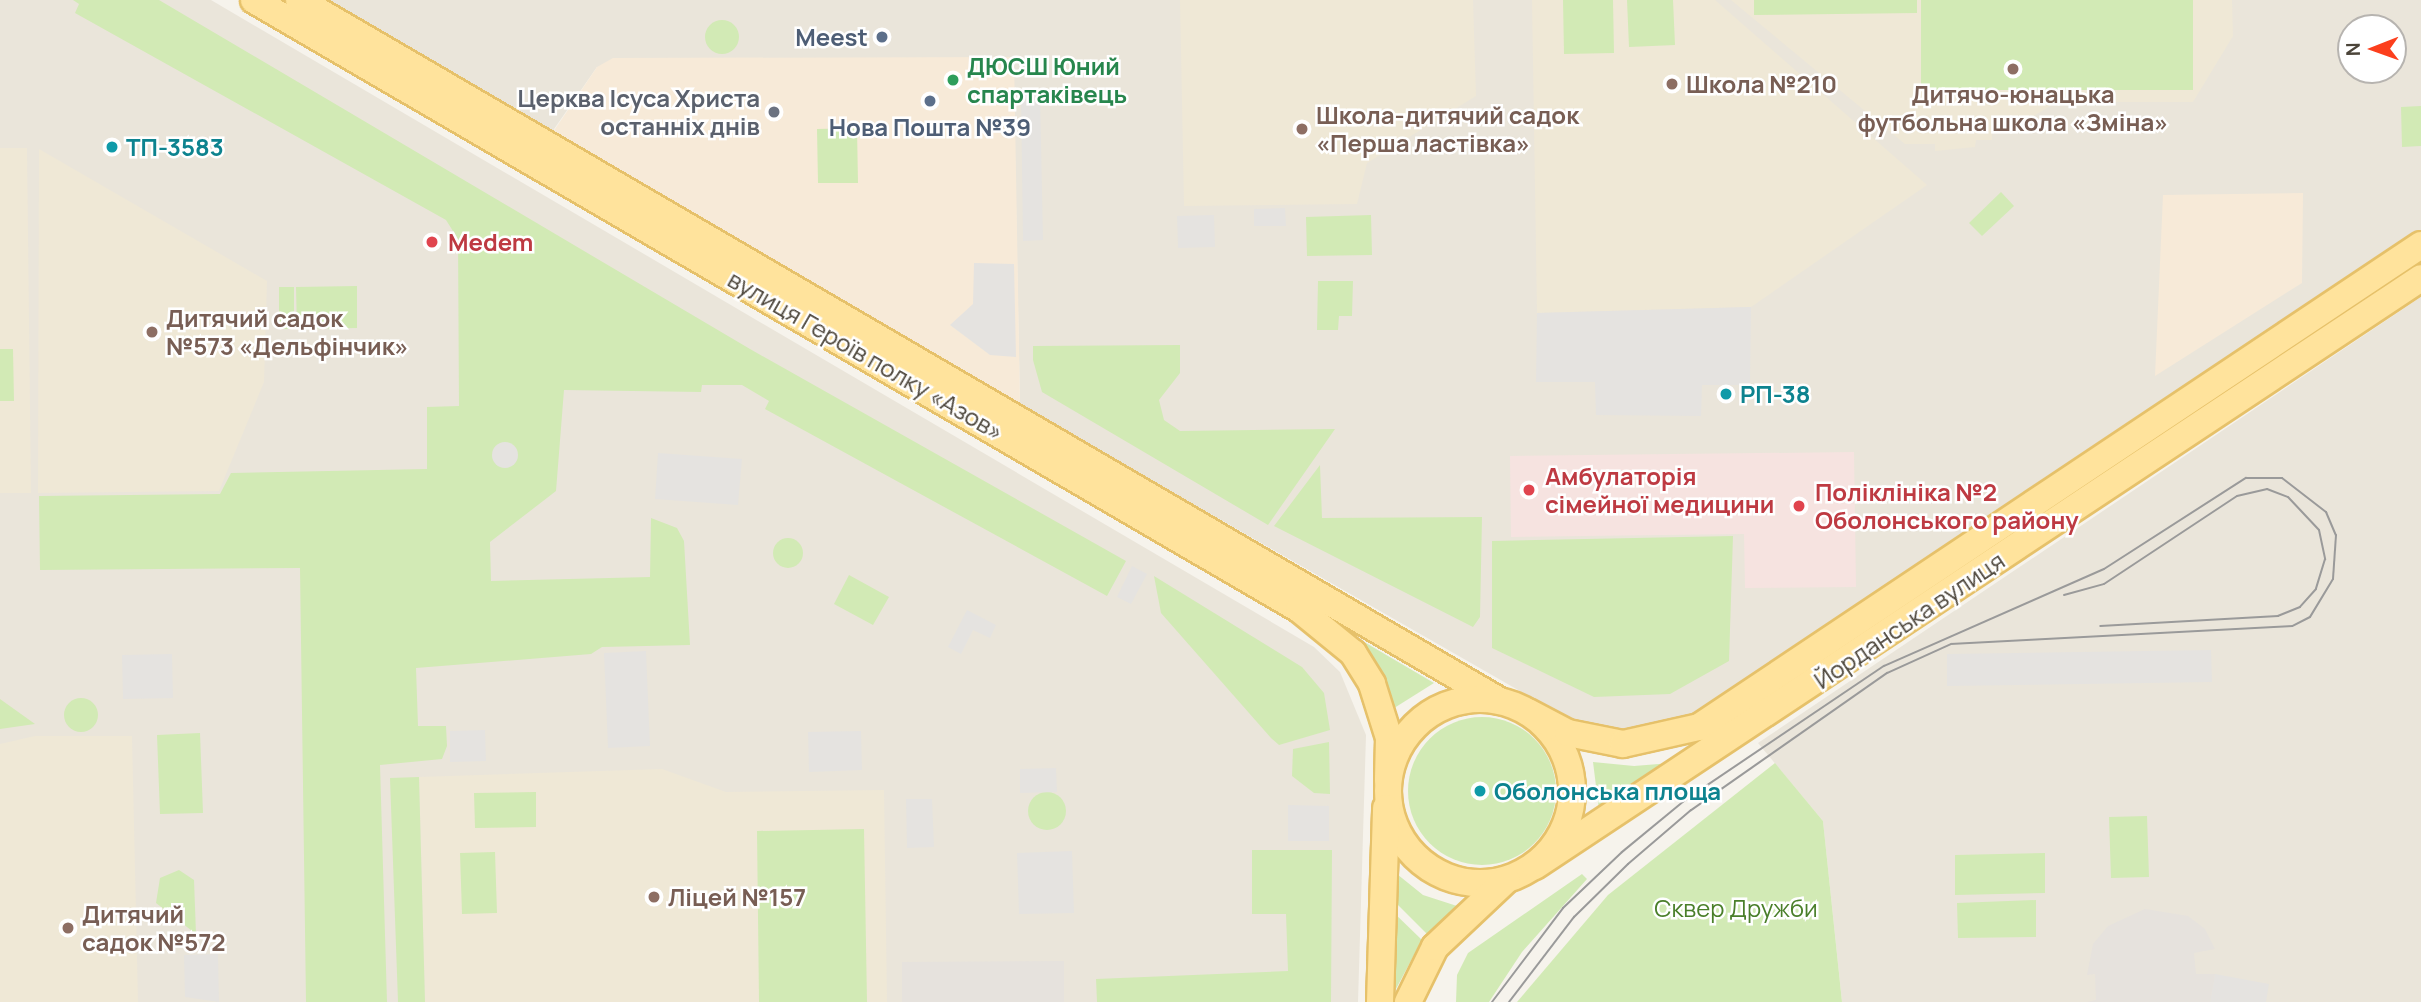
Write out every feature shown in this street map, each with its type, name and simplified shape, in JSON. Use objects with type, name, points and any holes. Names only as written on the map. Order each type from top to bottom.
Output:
[{"type":"main road","name":"вулиця Героїв полку «Азов»","points":[[254,0],[1300,609],[1353,653],[1372,684],[1389,738],[1380,1002]]},
{"type":"main road","name":"вулиця Героїв полку «Азов»","points":[[299,0],[1498,701]]},
{"type":"main road","name":"Йорданська вулиця","points":[[1528,712],[1569,733],[1623,744],[1699,727],[2421,245]]},
{"type":"main road","name":"Йорданська вулиця","points":[[1535,866],[2421,278]]},
{"type":"main road","points":[[1408,1002],[1435,947],[1506,880],[1535,866],[1569,817],[1573,787],[1566,757],[1528,712],[1498,701],[1468,700],[1423,720],[1397,751],[1388,786],[1397,829],[1425,866],[1460,881],[1506,880]]},
{"type":"shaded area","points":[[0,0],[211,0],[1314,647],[1340,672],[1366,735],[1358,1002],[0,1002]]},
{"type":"shaded area","points":[[318,0],[2421,0],[2421,235],[2165,398],[1726,699],[1659,734],[1590,731],[1020,405],[1013,57],[597,67],[552,132]]},
{"type":"shaded area","name":"Школа-дитячий садок «Перша ластівка»","points":[[1180,0],[1473,0],[1476,96],[1367,163],[1357,204],[1184,206]]},
{"type":"shaded area","name":"Школа №210","points":[[1532,0],[1715,0],[1927,185],[1751,307],[1537,313]]},
{"type":"shaded area","name":"Дитячо-юнацька футбольна школа «Зміна»","points":[[1731,0],[2232,0],[2233,36],[2193,102],[2057,102],[2007,132],[1992,132],[1992,140],[1976,140],[1975,147],[1935,151],[1935,144],[1905,144]]},
{"type":"shaded area","points":[[1014,57],[1020,405],[553,132],[597,67],[613,58]]},
{"type":"shaded area","points":[[1040,93],[1043,240],[1023,241],[1021,94]]},
{"type":"shaded area","points":[[0,148],[27,148],[31,493],[0,493]]},
{"type":"shaded area","name":"Дитячий садок №573 «Дельфінчик»","points":[[39,149],[267,281],[264,382],[219,491],[38,493]]},
{"type":"shaded area","points":[[2303,193],[2302,283],[2155,376],[2163,195]]},
{"type":"shaded area","points":[[1285,208],[1286,226],[1254,226],[1254,209]]},
{"type":"shaded area","points":[[1214,215],[1215,247],[1178,248],[1177,216]]},
{"type":"shaded area","points":[[974,263],[1014,264],[1016,357],[990,355],[950,325],[973,304]]},
{"type":"shaded area","points":[[2421,297],[2421,1002],[1842,1002],[1823,821],[1758,743]]},
{"type":"shaded area","points":[[1751,307],[1750,385],[1702,385],[1701,416],[1596,415],[1595,382],[1536,382],[1537,313]]},
{"type":"shaded area","points":[[505,442],[514,446],[518,455],[514,464],[505,468],[496,464],[492,455],[496,446]]},
{"type":"shaded area","points":[[1854,452],[1856,587],[1745,588],[1744,534],[1511,537],[1510,456]]},
{"type":"shaded area","points":[[658,453],[742,459],[738,505],[655,499]]},
{"type":"shaded area","points":[[1132,566],[1147,574],[1131,604],[1117,597]]},
{"type":"shaded area","points":[[967,610],[996,625],[990,638],[973,630],[961,654],[948,647]]},
{"type":"shaded area","points":[[2211,650],[2212,682],[1947,686],[1947,654]]},
{"type":"shaded area","points":[[646,651],[650,746],[608,748],[604,653]]},
{"type":"shaded area","points":[[172,654],[173,698],[123,699],[122,655]]},
{"type":"shaded area","points":[[485,730],[486,761],[450,762],[450,731]]},
{"type":"shaded area","points":[[861,731],[862,770],[809,772],[808,732]]},
{"type":"shaded area","name":"Дитячий садок №572","points":[[35,736],[132,736],[138,1002],[0,1002],[0,744]]},
{"type":"shaded area","points":[[1056,768],[1057,792],[1020,793],[1020,769]]},
{"type":"shaded area","name":"Ліцей №157","points":[[662,769],[726,792],[884,790],[887,1002],[425,1002],[419,777]]},
{"type":"shaded area","points":[[906,799],[932,799],[934,847],[907,848]]},
{"type":"shaded area","points":[[1288,805],[1329,806],[1329,841],[1288,841]]},
{"type":"shaded area","points":[[1072,851],[1074,913],[1019,914],[1017,853]]},
{"type":"shaded area","points":[[2145,909],[2188,916],[2205,929],[2215,949],[2194,953],[2196,974],[2215,974],[2210,1002],[2087,1002],[2096,1000],[2095,974],[2087,975],[2093,944],[2108,926]]},
{"type":"shaded area","points":[[218,954],[219,1002],[185,997],[184,955]]},
{"type":"shaded area","points":[[1064,961],[1064,1002],[902,1002],[902,962]]},
{"type":"shaded area","points":[[2215,974],[2269,984],[2266,1002],[2210,1002]]},
{"type":"green space","points":[[73,0],[159,0],[750,349],[1126,561],[1107,596],[765,409],[769,401],[742,385],[702,385],[701,392],[564,390],[556,491],[490,542],[491,581],[650,577],[651,518],[677,528],[684,541],[690,645],[602,647],[591,654],[416,668],[418,726],[446,726],[447,746],[442,759],[380,765],[387,1002],[306,1002],[300,568],[40,570],[39,496],[220,494],[231,473],[427,469],[427,407],[459,406],[458,239],[446,220],[75,13],[79,4]]},
{"type":"green space","points":[[1563,0],[1613,0],[1614,53],[1564,54]]},
{"type":"green space","points":[[1627,0],[1673,0],[1675,45],[1629,47]]},
{"type":"green space","points":[[1754,0],[1917,0],[1917,13],[1754,15]]},
{"type":"green space","points":[[1921,0],[2193,0],[2193,90],[1921,90]]},
{"type":"green space","points":[[722,20],[734,25],[739,37],[734,49],[722,54],[710,49],[705,37],[710,25]]},
{"type":"green space","points":[[2421,106],[2421,146],[2402,147],[2401,107]]},
{"type":"green space","points":[[857,128],[858,183],[818,183],[817,129]]},
{"type":"green space","points":[[2001,192],[2014,206],[1982,236],[1969,223]]},
{"type":"green space","points":[[1371,215],[1372,255],[1307,256],[1306,217]]},
{"type":"green space","points":[[1318,281],[1353,281],[1352,316],[1339,316],[1338,330],[1317,330]]},
{"type":"green space","points":[[357,286],[357,328],[297,329],[296,287]]},
{"type":"green space","points":[[279,287],[294,287],[294,329],[279,329]]},
{"type":"green space","points":[[1180,345],[1180,373],[1159,400],[1164,420],[1180,431],[1335,429],[1268,525],[1042,392],[1033,360],[1033,346]]},
{"type":"green space","points":[[0,349],[13,349],[14,401],[0,401]]},
{"type":"green space","points":[[1320,465],[1322,518],[1482,517],[1480,617],[1473,627],[1274,526]]},
{"type":"green space","points":[[1733,536],[1729,661],[1670,694],[1594,697],[1492,648],[1492,541]]},
{"type":"green space","points":[[788,538],[794,539],[802,547],[802,559],[794,567],[788,568],[782,567],[774,559],[773,553],[774,547],[782,539]]},
{"type":"green space","points":[[849,575],[889,597],[873,625],[834,604]]},
{"type":"green space","points":[[1154,576],[1302,667],[1324,693],[1330,730],[1279,745],[1271,738],[1161,613]]},
{"type":"green space","points":[[1354,636],[1434,683],[1391,710]]},
{"type":"green space","points":[[81,698],[93,703],[98,715],[93,727],[81,732],[69,727],[64,715],[69,703]]},
{"type":"green space","points":[[0,699],[35,724],[0,729]]},
{"type":"green space","points":[[1482,717],[1510,722],[1534,739],[1551,763],[1556,791],[1551,819],[1534,843],[1510,860],[1482,865],[1454,860],[1430,843],[1413,819],[1408,791],[1413,763],[1430,739],[1454,722]]},
{"type":"green space","points":[[200,733],[203,813],[160,814],[157,735]]},
{"type":"green space","points":[[1329,742],[1330,794],[1314,793],[1292,776],[1293,749]]},
{"type":"green space","points":[[1593,762],[1634,766],[1671,763],[1599,810]]},
{"type":"green space","name":"Сквер Дружби","points":[[1775,763],[1823,821],[1842,1002],[1517,1002],[1608,895]]},
{"type":"green space","points":[[419,777],[425,1002],[398,1002],[390,778]]},
{"type":"green space","points":[[536,792],[536,827],[475,828],[474,793]]},
{"type":"green space","points":[[1047,792],[1060,798],[1066,811],[1060,824],[1047,830],[1034,824],[1028,811],[1034,798]]},
{"type":"green space","points":[[2147,816],[2149,877],[2111,878],[2109,817]]},
{"type":"green space","points":[[864,829],[867,1002],[759,1002],[757,831]]},
{"type":"green space","points":[[1252,850],[1332,850],[1331,1002],[1097,1002],[1096,979],[1288,971],[1286,914],[1252,914]]},
{"type":"green space","points":[[495,852],[497,913],[462,914],[460,853]]},
{"type":"green space","points":[[2045,853],[2045,893],[1955,895],[1955,855]]},
{"type":"green space","points":[[179,870],[194,880],[196,934],[156,903],[160,878]]},
{"type":"green space","points":[[1392,870],[1423,895],[1457,906],[1427,934],[1391,898]]},
{"type":"green space","points":[[1582,874],[1587,879],[1522,952],[1489,1002],[1456,1002],[1457,975],[1468,953]]},
{"type":"green space","points":[[2036,900],[2036,937],[1958,938],[1957,903]]},
{"type":"green space","points":[[1390,909],[1422,940],[1389,1002]]},
{"type":"tram line","points":[[1492,1002],[1563,908],[1622,852],[1685,800],[1884,666],[2104,569],[2246,478],[2282,478],[2326,512],[2336,535],[2333,579],[2310,617],[2292,626],[1951,644],[1887,673],[1691,810],[1628,864],[1574,917],[1509,1002]]},
{"type":"tram line","points":[[2064,595],[2104,584],[2237,496],[2267,489],[2288,497],[2319,530],[2325,559],[2316,589],[2300,607],[2278,616],[2100,626]]},
{"type":"place","name":"Meest","points":[[882,37]]},
{"type":"place","name":"Дитячо-юнацька футбольна школа «Зміна»","points":[[2013,69]]},
{"type":"place","name":"ДЮСШ Юний спартаківець","points":[[953,80]]},
{"type":"place","name":"Школа №210","points":[[1672,84]]},
{"type":"place","name":"Нова Пошта №39","points":[[930,101]]},
{"type":"place","name":"Церква Ісуса Христа останніх днів","points":[[774,112]]},
{"type":"place","name":"Школа-дитячий садок «Перша ластівка»","points":[[1302,129]]},
{"type":"place","name":"ТП-3583","points":[[112,147]]},
{"type":"place","name":"Medem","points":[[432,242]]},
{"type":"place","name":"Дитячий садок №573 «Дельфінчик»","points":[[152,332]]},
{"type":"place","name":"РП-38","points":[[1726,394]]},
{"type":"place","name":"Амбулаторія сімейної медицини","points":[[1529,490]]},
{"type":"place","name":"Поліклініка №2 Оболонського району","points":[[1799,506]]},
{"type":"place","name":"Оболонська площа","points":[[1480,791]]},
{"type":"place","name":"Ліцей №157","points":[[654,897]]},
{"type":"place","name":"Дитячий садок №572","points":[[68,928]]}]
